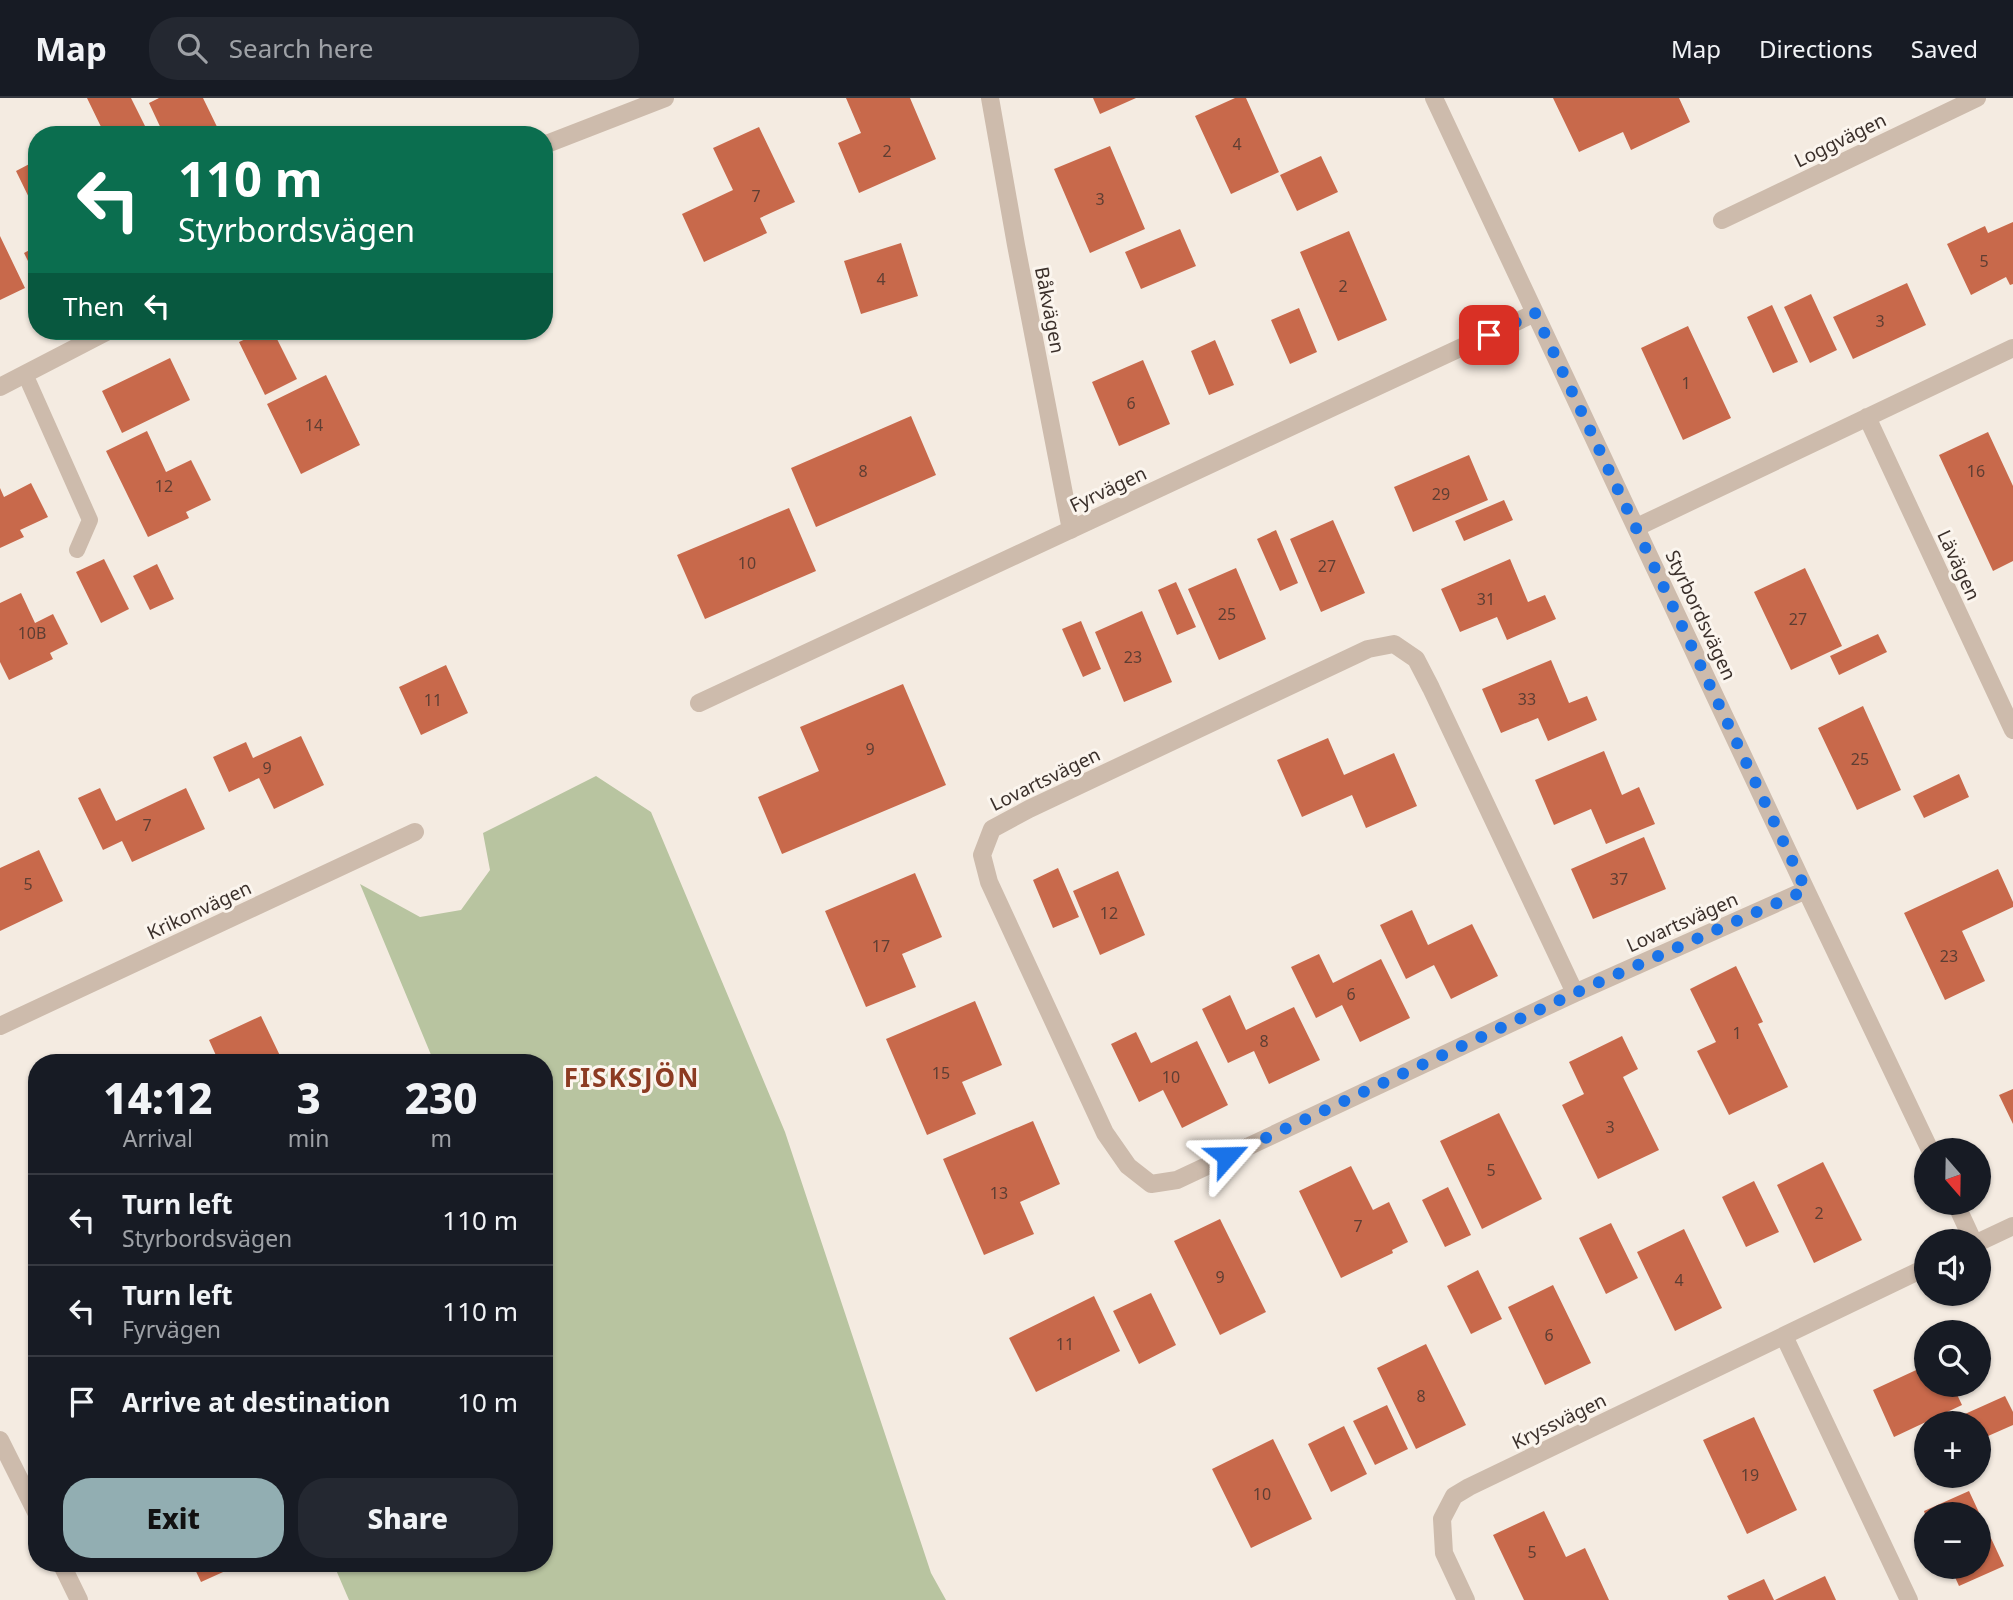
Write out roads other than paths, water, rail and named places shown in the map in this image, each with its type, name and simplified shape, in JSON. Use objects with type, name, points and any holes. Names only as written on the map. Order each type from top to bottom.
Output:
[{"type":"street","points":[[553,142],[665,98]]},
{"type":"street","name":"Båkvägen","points":[[990,98],[1071,530]]},
{"type":"street","name":"Styrbordsvägen","points":[[1434,98],[1924,1138]]},
{"type":"street","name":"Loggvägen","points":[[1722,220],[1976,98]]},
{"type":"street","name":"Fyrvägen","points":[[699,703],[1535,313]]},
{"type":"street","points":[[0,387],[91,340]]},
{"type":"street","points":[[1637,527],[2013,348]]},
{"type":"street","name":"Lävägen","points":[[1867,417],[2013,730]]},
{"type":"street","name":"Lovartsvägen","points":[[1575,993],[1416,659],[1394,644],[1368,649],[1029,808],[992,829],[982,855],[989,882],[1105,1133],[1128,1166],[1151,1184],[1177,1180],[1575,993],[1806,890]]},
{"type":"street","name":"Krikonvägen","points":[[0,1026],[415,832]]},
{"type":"street","points":[[1991,1236],[2013,1226]]},
{"type":"street","name":"Kryssvägen","points":[[1466,1600],[1444,1553],[1442,1519],[1454,1496],[1914,1273]]},
{"type":"street","points":[[1784,1336],[1909,1600]]},
{"type":"street","points":[[0,1440],[28,1496]]},
{"type":"street","points":[[65,1572],[79,1600]]},
{"type":"lane","points":[[25,374],[89,520],[77,550]]},
{"type":"district","name":"FISKSJÖN","points":[[632,1077]]}]
